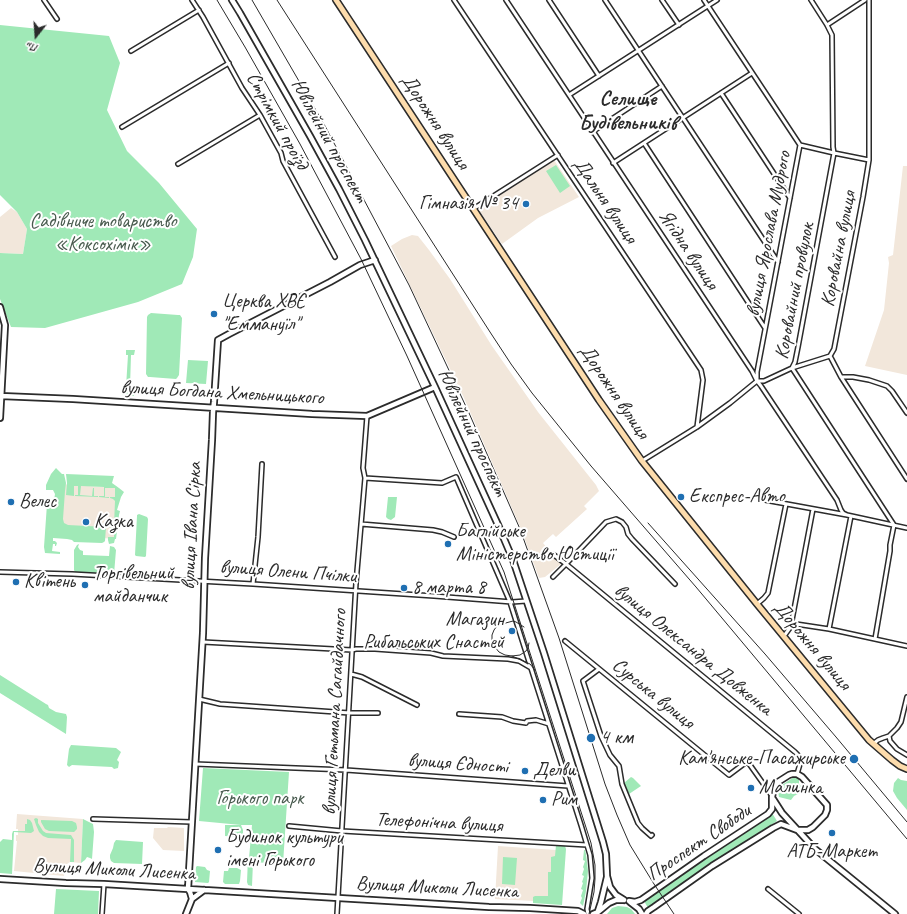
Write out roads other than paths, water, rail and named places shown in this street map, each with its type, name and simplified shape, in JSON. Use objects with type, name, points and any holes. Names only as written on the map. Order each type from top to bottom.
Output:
[{"type":"main road","name":"Дорожня вулиця","points":[[336,0],[608,413],[642,461],[757,604],[874,744],[892,760],[907,769]]},
{"type":"street","points":[[44,0],[57,19]]},
{"type":"street","name":"Стрімкий проїзд","points":[[192,0],[245,93],[260,115],[335,257]]},
{"type":"street","name":"Ювілейний проспект","points":[[232,0],[310,136],[375,260],[499,527],[513,560],[604,842],[607,876],[610,887],[616,896],[634,904],[642,914]]},
{"type":"street","name":"Дальня вулиця","points":[[454,0],[701,370],[704,380],[697,426]]},
{"type":"street","name":"Ягідна вулиця","points":[[506,0],[592,132],[752,371],[756,382],[761,386],[837,500],[841,510],[849,516]]},
{"type":"street","points":[[549,0],[599,76]]},
{"type":"street","points":[[605,0],[778,262]]},
{"type":"street","points":[[662,0],[679,25]]},
{"type":"street","name":"вулиця Ярослава Мудрого","points":[[704,0],[800,145],[756,382]]},
{"type":"street","points":[[569,95],[717,0]]},
{"type":"street","name":"Коровайний провулок","points":[[811,0],[832,35],[834,153],[798,347],[795,362],[792,368],[894,525]]},
{"type":"street","points":[[827,25],[865,0]]},
{"type":"street","name":"Коровайна вулиця","points":[[830,356],[834,349],[869,160],[869,0]]},
{"type":"street","points":[[132,51],[199,10]]},
{"type":"street","points":[[122,127],[229,63]]},
{"type":"street","points":[[613,163],[752,74]]},
{"type":"street","points":[[592,132],[662,86]]},
{"type":"street","points":[[721,93],[790,198]]},
{"type":"street","points":[[178,164],[260,115]]},
{"type":"street","points":[[644,143],[765,328]]},
{"type":"street","points":[[800,145],[869,160]]},
{"type":"street","points":[[473,209],[558,155]]},
{"type":"street","name":"вулиця Івана Сірка","points":[[188,889],[213,408],[218,340],[360,265],[375,260]]},
{"type":"street","points":[[0,307],[4,319],[5,331],[0,418]]},
{"type":"street","points":[[642,461],[697,426],[730,403],[756,382],[764,381],[792,368],[830,356],[841,377],[907,479]]},
{"type":"street","points":[[841,377],[853,377],[869,380],[887,386],[907,413]]},
{"type":"street","name":"вулиця Богдана Хмельницького","points":[[1,396],[367,416],[435,387]]},
{"type":"street","name":"вулиця Гетьмана Сагайдачного","points":[[337,914],[352,650],[365,478],[363,468],[367,416]]},
{"type":"street","points":[[253,584],[258,537],[262,464]]},
{"type":"street","points":[[365,478],[442,483],[456,477],[510,602],[590,854],[592,878],[586,910],[588,914]]},
{"type":"street","points":[[765,500],[907,528]]},
{"type":"street","points":[[757,604],[768,593],[786,504]]},
{"type":"street","points":[[784,636],[792,625],[813,509]]},
{"type":"street","points":[[829,629],[849,516]]},
{"type":"street","points":[[553,577],[606,522],[616,519],[622,522],[632,539],[675,584]]},
{"type":"street","points":[[361,524],[433,530],[454,537]]},
{"type":"street","points":[[874,639],[894,525]]},
{"type":"street","name":"вулиця Олександра Довженка","points":[[554,555],[795,752],[798,755],[800,764],[797,774]]},
{"type":"street","name":"вулиця Олени Пчілки","points":[[0,572],[204,581],[510,602],[526,601]]},
{"type":"street","points":[[792,625],[796,624],[829,629],[907,646]]},
{"type":"street","name":"Сурська вулиця","points":[[565,641],[729,775],[745,764],[750,764],[772,797]]},
{"type":"street","points":[[202,642],[352,650],[356,648],[375,649],[442,656],[508,659],[519,661],[531,668]]},
{"type":"street","points":[[599,669],[583,681],[587,695],[601,736],[610,755],[619,766],[622,784],[638,823],[646,832],[651,836],[652,835]]},
{"type":"street","points":[[351,674],[362,676],[417,705]]},
{"type":"street","points":[[874,744],[878,740],[889,736],[897,728],[901,722],[907,697]]},
{"type":"street","points":[[199,700],[220,704],[350,713],[378,713]]},
{"type":"street","points":[[459,714],[502,717],[526,724],[527,721],[536,720],[549,724]]},
{"type":"street","points":[[889,736],[890,741],[897,749],[907,755]]},
{"type":"street","name":"вулиця Єдності","points":[[195,764],[346,770],[568,786]]},
{"type":"street","points":[[797,830],[808,830],[813,827],[825,815],[827,805],[802,777],[797,774],[792,774],[778,782],[774,787],[772,797],[782,813],[797,830],[815,849],[895,914]]},
{"type":"street","name":"Проспект Свободи","points":[[599,913],[609,903],[616,900],[635,902],[641,900],[771,811],[772,797]]},
{"type":"street","points":[[771,811],[777,810],[782,813]]},
{"type":"street","points":[[93,819],[192,822]]},
{"type":"street","name":"Проспект Свободи","points":[[646,914],[648,911],[712,866],[773,828],[781,824],[797,830]]},
{"type":"street","name":"Телефонічна вулиця","points":[[289,826],[342,831],[587,845]]},
{"type":"street","points":[[593,914],[599,913],[607,876]]},
{"type":"street","name":"Вулиця Миколи Лисенка","points":[[0,879],[578,911],[584,914]]},
{"type":"street","points":[[102,914],[104,884]]},
{"type":"street","points":[[188,889],[192,899]]},
{"type":"street","points":[[768,889],[799,914]]},
{"type":"street","points":[[186,914],[192,899],[204,890]]},
{"type":"tram line","points":[[217,0],[300,144],[361,259],[407,356],[504,572],[591,843],[595,865],[595,879],[594,892],[589,914]]},
{"type":"tram line","points":[[524,627],[513,621],[497,626],[492,635],[492,641],[499,652],[512,656],[520,655],[526,651],[529,643]]},
{"type":"tram line","points":[[512,656],[530,664],[535,670]]},
{"type":"railway","points":[[252,0],[325,126],[409,285],[469,413],[520,529],[559,638],[605,784],[617,815],[630,845],[674,914]]},
{"type":"railway","points":[[277,0],[490,332],[532,393],[591,466],[696,587],[907,839]]},
{"type":"railway","points":[[648,523],[765,654],[907,822]]},
{"type":"place","name":"Гімназія № 34","points":[[526,204]]},
{"type":"place","name":"Церква ХВЄ \"Еммануїл\"","points":[[214,314]]},
{"type":"place","name":"Експрес-Авто","points":[[681,497]]},
{"type":"place","name":"Велес","points":[[11,502]]},
{"type":"place","name":"Казка","points":[[86,522]]},
{"type":"place","name":"Баглійське Міністерство Юстиції","points":[[448,544]]},
{"type":"place","name":"Квітень","points":[[16,582]]},
{"type":"place","name":"Торгівельний майданчик","points":[[85,585]]},
{"type":"place","name":"8 марта 8","points":[[404,588]]},
{"type":"place","name":"Магазин Рибальських Снастей","points":[[512,631]]},
{"type":"place","name":"4 км","points":[[591,738]]},
{"type":"place","name":"Кам'янське-Пасажирське","points":[[854,759]]},
{"type":"place","name":"Делви","points":[[525,771]]},
{"type":"place","name":"Малинка","points":[[751,788]]},
{"type":"place","name":"Рим","points":[[543,800]]},
{"type":"place","name":"АТБ-Маркет","points":[[832,833]]},
{"type":"place","name":"Будинок культури імені Горького","points":[[218,850]]},
{"type":"district","name":"Селище Будівельників","points":[[628,111]]},
{"type":"park label","name":"Садівниче товариство «Коксохімік»","points":[[103,234]]},
{"type":"park label","name":"Горького парк","points":[[260,799]]}]
